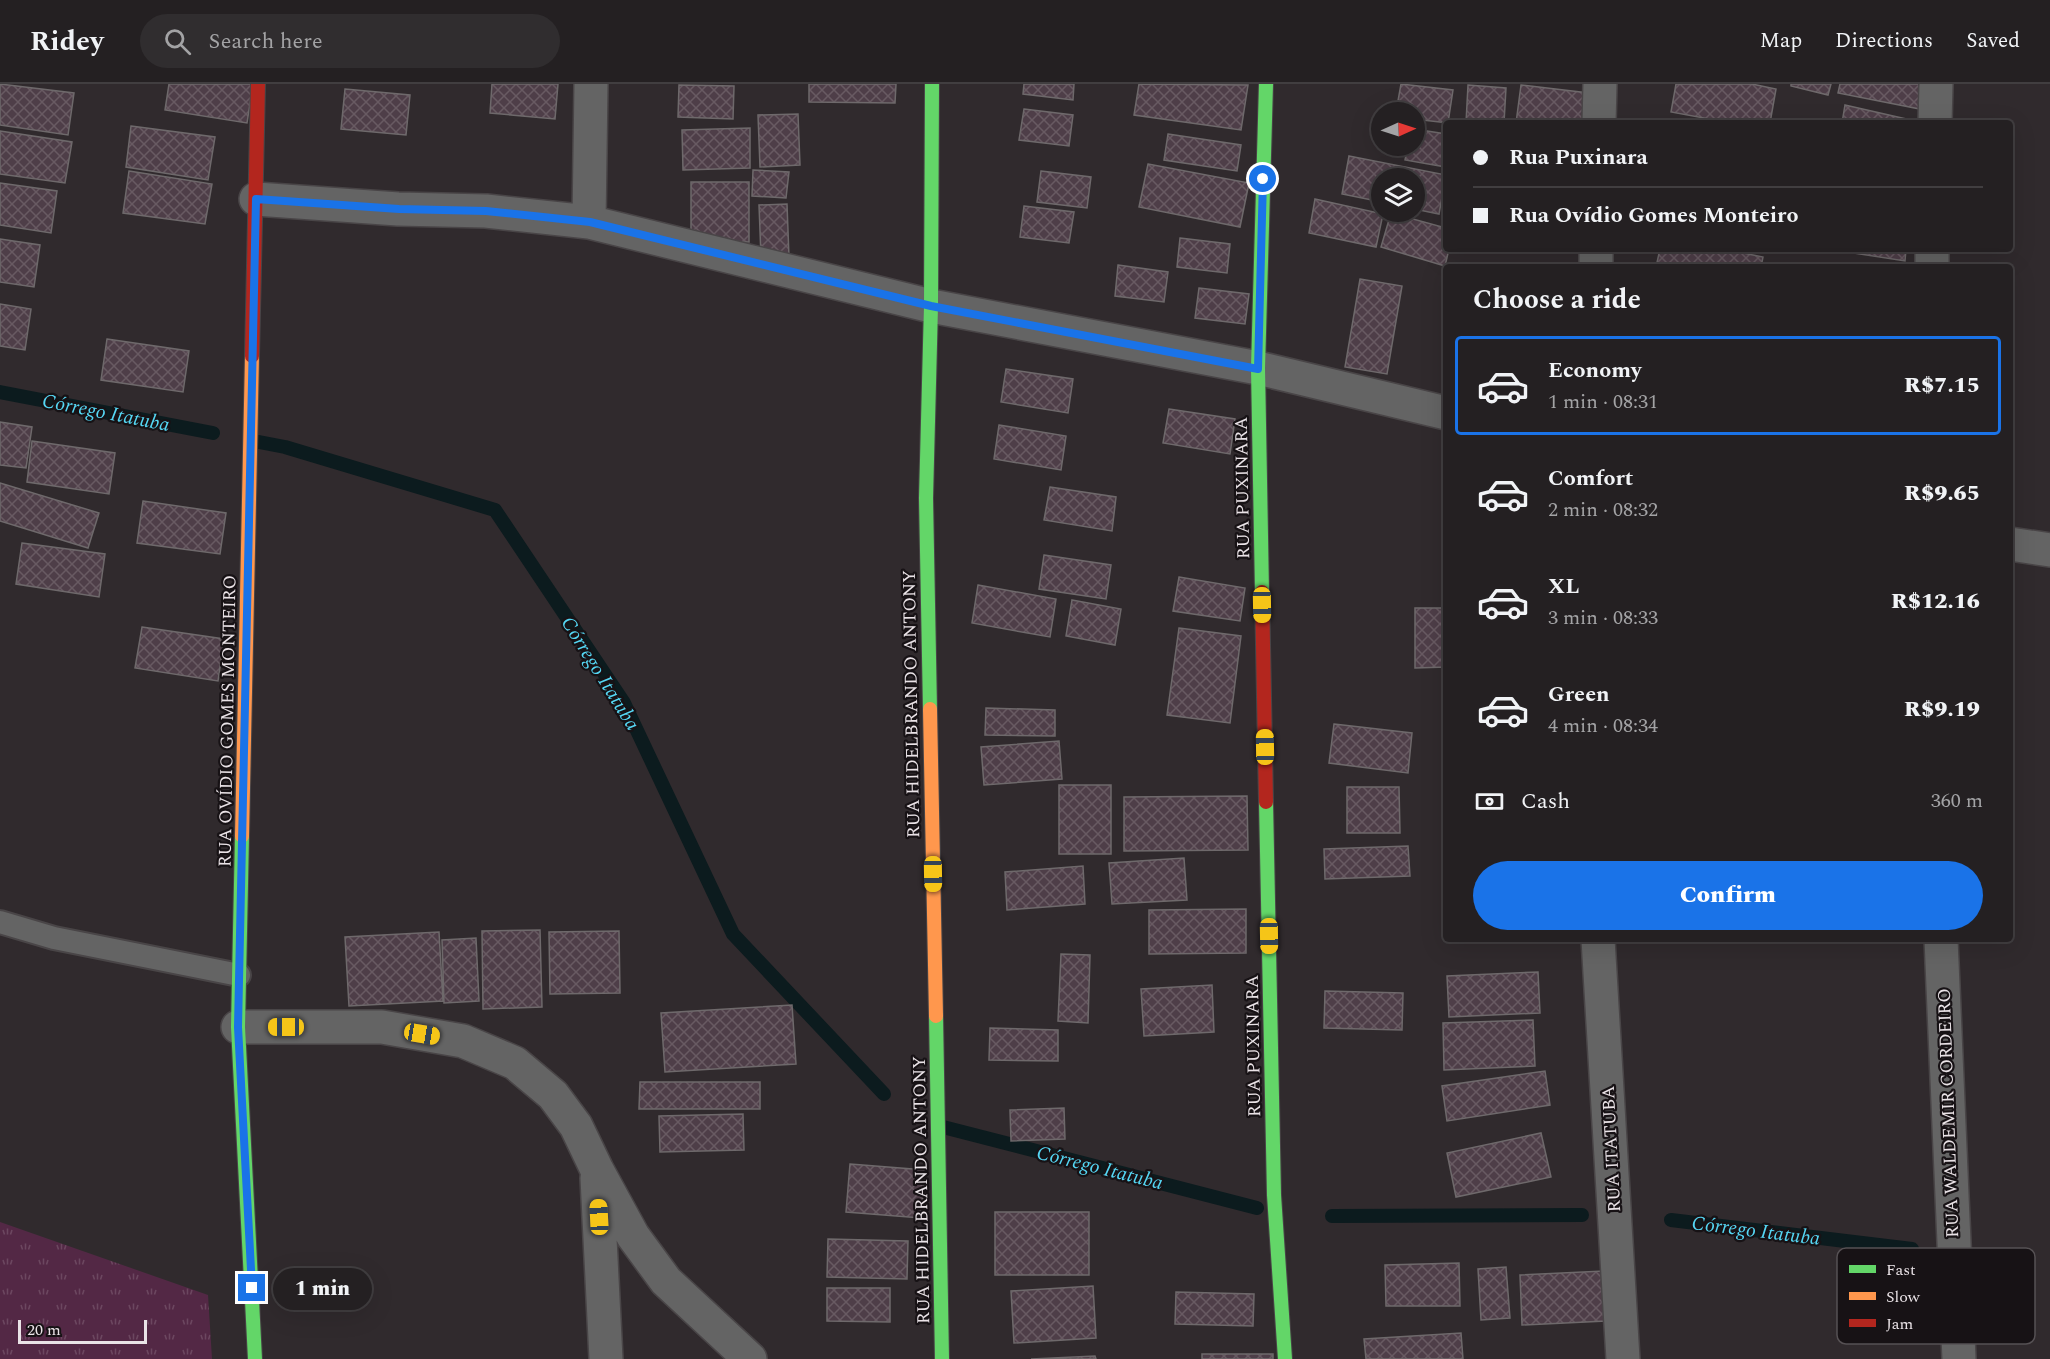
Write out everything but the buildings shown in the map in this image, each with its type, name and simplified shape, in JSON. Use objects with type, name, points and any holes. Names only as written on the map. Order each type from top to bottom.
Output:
[{"type":"street","name":"RUA OVÍDIO GOMES MONTEIRO","points":[[255,1359],[238,1027],[258,84]]},
{"type":"street","points":[[590,222],[591,84]]},
{"type":"street","name":"RUA HIDELBRANDO ANTONY","points":[[932,84],[931,306],[926,498],[942,1359]]},
{"type":"street","name":"RUA PUXINARA","points":[[1266,84],[1258,369],[1274,1196],[1285,1359]]},
{"type":"street","points":[[1599,120],[1600,84]]},
{"type":"street","points":[[1935,120],[1936,84]]},
{"type":"street","points":[[256,199],[399,209],[486,211],[590,222],[931,306],[1258,369],[1443,412]]},
{"type":"street","points":[[2013,544],[2050,550]]},
{"type":"street","name":"RUA ITATUBA","points":[[1598,942],[1623,1359]]},
{"type":"street","name":"RUA WALDEMIR CORDEIRO","points":[[1941,942],[1954,1248]]},
{"type":"street","points":[[238,1027],[382,1027],[463,1041],[515,1063],[553,1095],[576,1126],[633,1236],[666,1281],[750,1359]]},
{"type":"street","points":[[597,1170],[606,1359]]},
{"type":"street","name":"RUA WALDEMIR CORDEIRO","points":[[1958,1344],[1959,1359]]},
{"type":"lane","points":[[0,922],[54,938],[239,975]]},
{"type":"green space","points":[[0,1222],[208,1295],[212,1359],[0,1359]]},
{"type":"waterway","name":"Córrego Itatuba","points":[[0,392],[213,433]]},
{"type":"waterway","name":"Córrego Itatuba","points":[[259,442],[285,447],[495,510],[624,703],[733,934],[884,1094]]},
{"type":"waterway","name":"Córrego Itatuba","points":[[943,1127],[1257,1208]]},
{"type":"waterway","name":"Córrego Itatuba","points":[[1332,1216],[1582,1215]]},
{"type":"waterway","name":"Córrego Itatuba","points":[[1671,1220],[1904,1248]]},
{"type":"traffic: fast","points":[[930,709],[926,498],[931,306],[932,84]]},
{"type":"traffic: fast","points":[[1262,592],[1258,368],[1266,84]]},
{"type":"traffic: fast","points":[[1266,802],[1274,1195],[1285,1359]]},
{"type":"traffic: fast","points":[[242,836],[238,1027],[255,1359]]},
{"type":"traffic: fast","points":[[936,1016],[942,1359]]},
{"type":"traffic: slow","points":[[242,836],[252,356]]},
{"type":"traffic: slow","points":[[930,709],[936,1016]]},
{"type":"traffic: jam","points":[[252,356],[258,84]]},
{"type":"traffic: jam","points":[[1262,592],[1266,802]]},
{"type":"route","points":[[252,1288],[238,1027],[256,199],[399,209],[486,211],[590,222],[931,306],[1258,369],[1263,179]]}]
